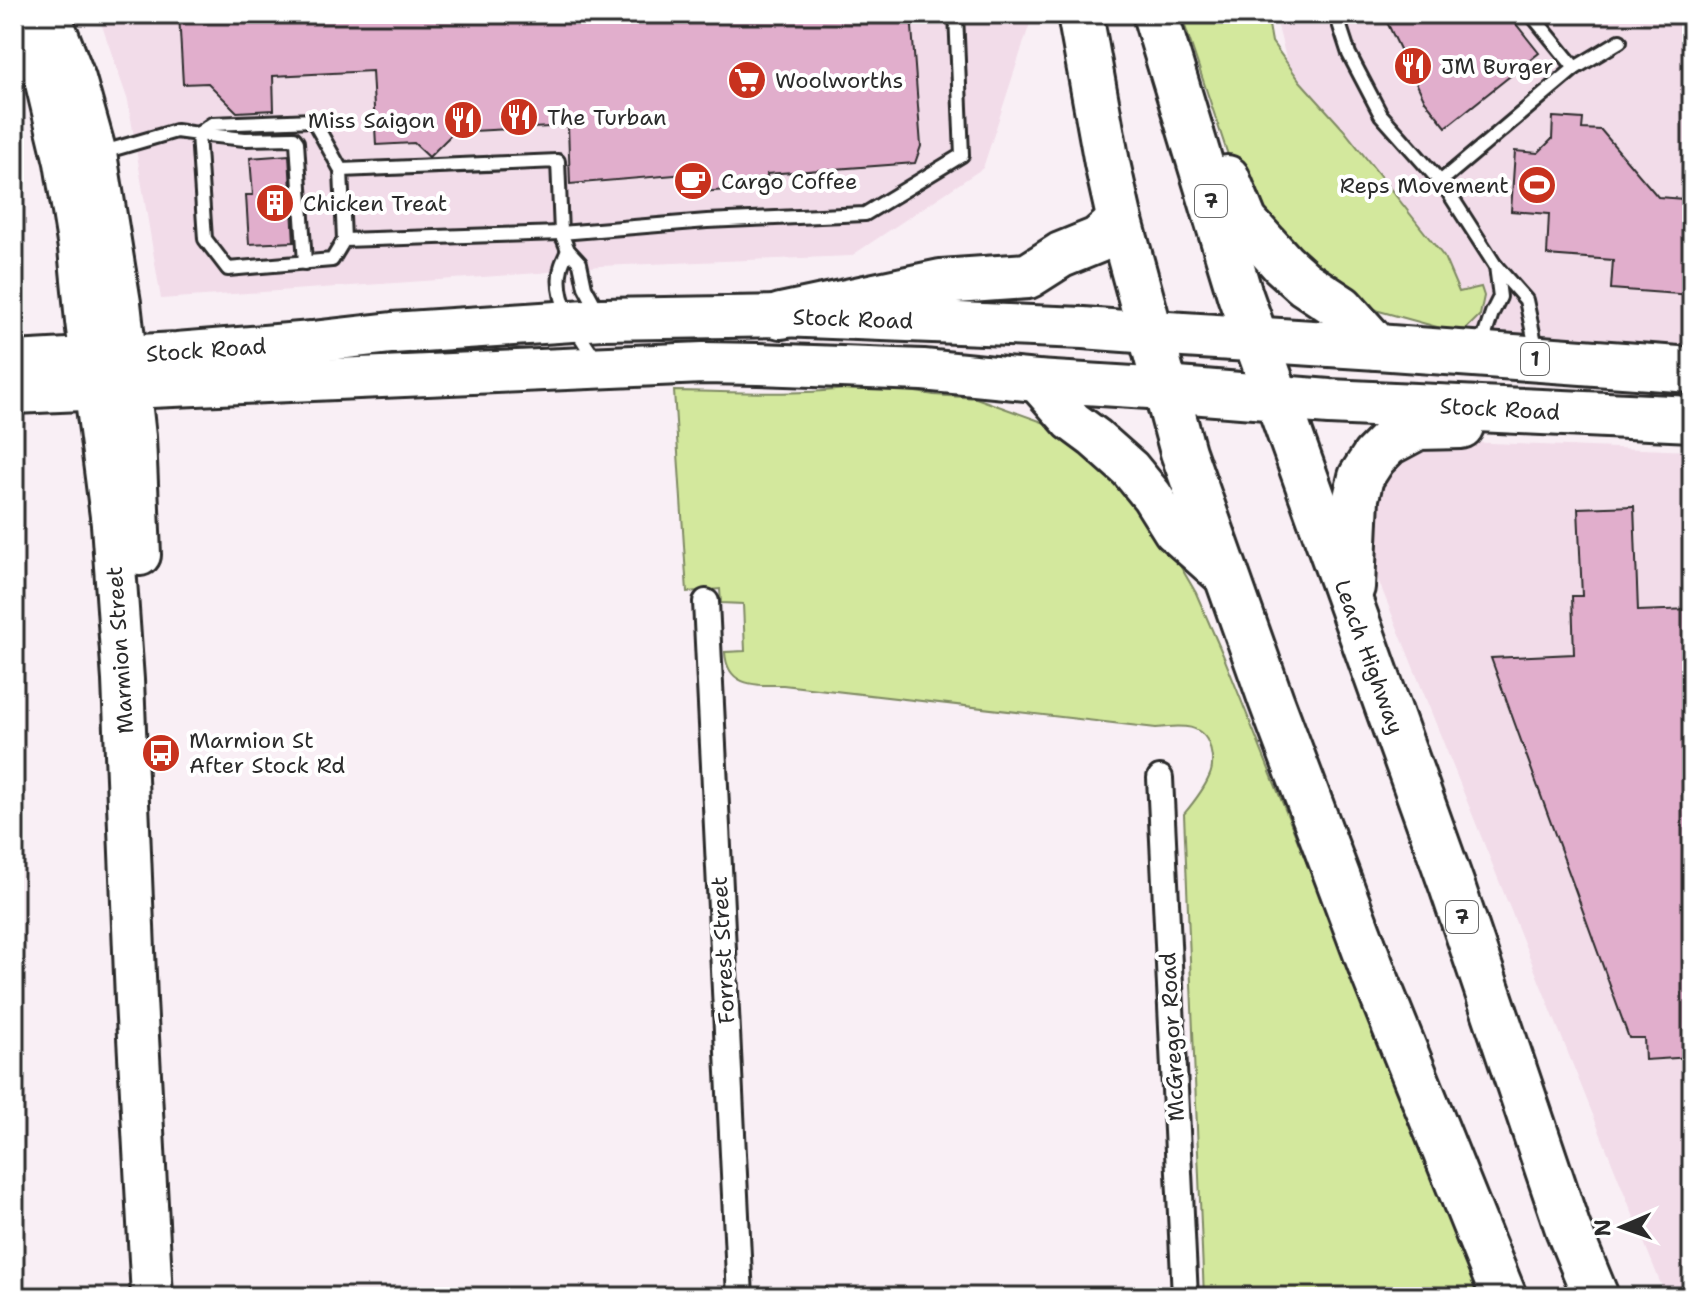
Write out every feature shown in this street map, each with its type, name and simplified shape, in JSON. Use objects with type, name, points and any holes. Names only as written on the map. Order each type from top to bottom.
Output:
[{"type":"highway","points":[[1080,14],[1120,221],[1183,452],[1375,977],[1504,1297]]},
{"type":"highway","name":"Leach Highway","points":[[1155,14],[1255,340],[1452,886],[1568,1229],[1596,1297]]},
{"type":"highway","points":[[1169,62],[1205,125],[1245,222],[1283,264],[1304,283],[1342,308],[1377,347]]},
{"type":"highway","points":[[781,316],[941,282],[1028,276],[1061,255],[1098,240],[1120,221]]},
{"type":"highway","name":"Stock Road","points":[[1151,333],[1692,370]]},
{"type":"highway","name":"Stock Road","points":[[1165,389],[1276,399],[1692,419]]},
{"type":"highway","points":[[1351,606],[1356,498],[1361,477],[1388,443],[1418,427],[1498,425],[1554,412]]},
{"type":"main road","name":"Marmion Street","points":[[17,14],[80,158]]},
{"type":"main road","name":"Marmion Street","points":[[47,14],[60,38],[75,79],[80,158],[79,248],[110,373],[135,437],[173,1297]]},
{"type":"main road","name":"Stock Road","points":[[14,393],[110,373],[177,353],[392,333],[586,320],[781,316],[1151,333]]},
{"type":"main road","name":"Stock Road","points":[[14,362],[110,373],[773,364],[923,370],[1165,389]]},
{"type":"main road","name":"Marmion Street","points":[[110,373],[112,524],[123,680],[152,1297]]},
{"type":"main road","points":[[1037,381],[1072,421],[1130,469],[1174,531],[1229,580]]},
{"type":"street","name":"Forrest Street","points":[[706,602],[740,1297]]},
{"type":"street","name":"McGregor Road","points":[[1160,778],[1185,1297]]},
{"type":"lane","points":[[344,240],[561,233],[707,221],[865,214],[962,155],[956,14]]},
{"type":"lane","points":[[1336,14],[1349,54],[1381,115],[1440,182],[1495,265],[1526,300],[1538,359]]},
{"type":"lane","points":[[1531,14],[1575,68]]},
{"type":"lane","points":[[1440,182],[1575,68],[1620,41]]},
{"type":"lane","points":[[313,120],[341,170],[344,240],[332,260],[228,269],[205,239],[198,134],[212,124],[313,120]]},
{"type":"lane","points":[[80,158],[176,131],[245,139],[294,138],[297,142],[305,263]]},
{"type":"lane","points":[[341,170],[558,161],[561,233],[568,250],[580,263],[585,287],[586,320],[600,367]]},
{"type":"lane","points":[[568,250],[560,270],[560,289],[586,320]]},
{"type":"lane","points":[[1479,354],[1500,297],[1495,265]]},
{"type":"shaded area","points":[[98,14],[1033,14],[983,168],[851,256],[600,266],[539,273],[161,299],[128,101]]},
{"type":"shaded area","points":[[1275,14],[1692,14],[1692,347],[1451,330],[1453,292],[1292,83]]},
{"type":"shaded area","points":[[1440,441],[1692,451],[1692,1297],[1666,1297],[1373,567],[1370,538],[1380,481],[1391,467],[1425,446]]},
{"type":"green space","points":[[1181,14],[1267,14],[1272,42],[1300,81],[1343,129],[1444,257],[1459,292],[1481,287],[1484,296],[1480,315],[1466,329],[1448,330],[1379,311],[1333,288],[1282,243],[1230,161]]},
{"type":"green space","points":[[872,385],[976,398],[1048,424],[1105,461],[1141,499],[1196,593],[1223,655],[1481,1297],[1204,1297],[1184,814],[1201,792],[1211,771],[1208,742],[1198,730],[1183,726],[1156,728],[753,684],[731,672],[725,652],[745,651],[743,604],[721,603],[720,589],[687,592],[674,391],[798,392]]},
{"type":"building","points":[[179,14],[911,14],[921,146],[915,163],[767,174],[768,187],[687,193],[686,174],[570,184],[568,126],[454,132],[429,157],[414,143],[376,145],[372,71],[273,76],[274,110],[237,112],[208,83],[183,84]]},
{"type":"building","points":[[1383,14],[1508,14],[1539,53],[1446,127],[1425,101]]},
{"type":"building","points":[[1553,117],[1583,119],[1582,129],[1601,130],[1658,197],[1684,199],[1682,215],[1692,216],[1692,295],[1611,289],[1613,260],[1547,255],[1549,214],[1511,211],[1515,151],[1538,153],[1552,139]]},
{"type":"building","name":"Chicken Treat","points":[[289,155],[294,242],[249,244],[246,195],[253,195],[250,158]]},
{"type":"building","points":[[1634,506],[1638,611],[1692,609],[1692,1057],[1645,1060],[1644,1038],[1629,1038],[1491,658],[1574,654],[1572,596],[1582,596],[1578,508]]},
{"type":"place","name":"JM Burger","points":[[1413,66]]},
{"type":"place","name":"Woolworths","points":[[747,80]]},
{"type":"place","name":"The Turban","points":[[519,117]]},
{"type":"place","name":"Miss Saigon","points":[[463,120]]},
{"type":"place","name":"Cargo Coffee","points":[[693,181]]},
{"type":"place","name":"Reps Movement","points":[[1537,185]]},
{"type":"place","name":"Chicken Treat","points":[[275,203]]},
{"type":"place","name":"Marmion St After Stock Rd","points":[[161,753]]}]
